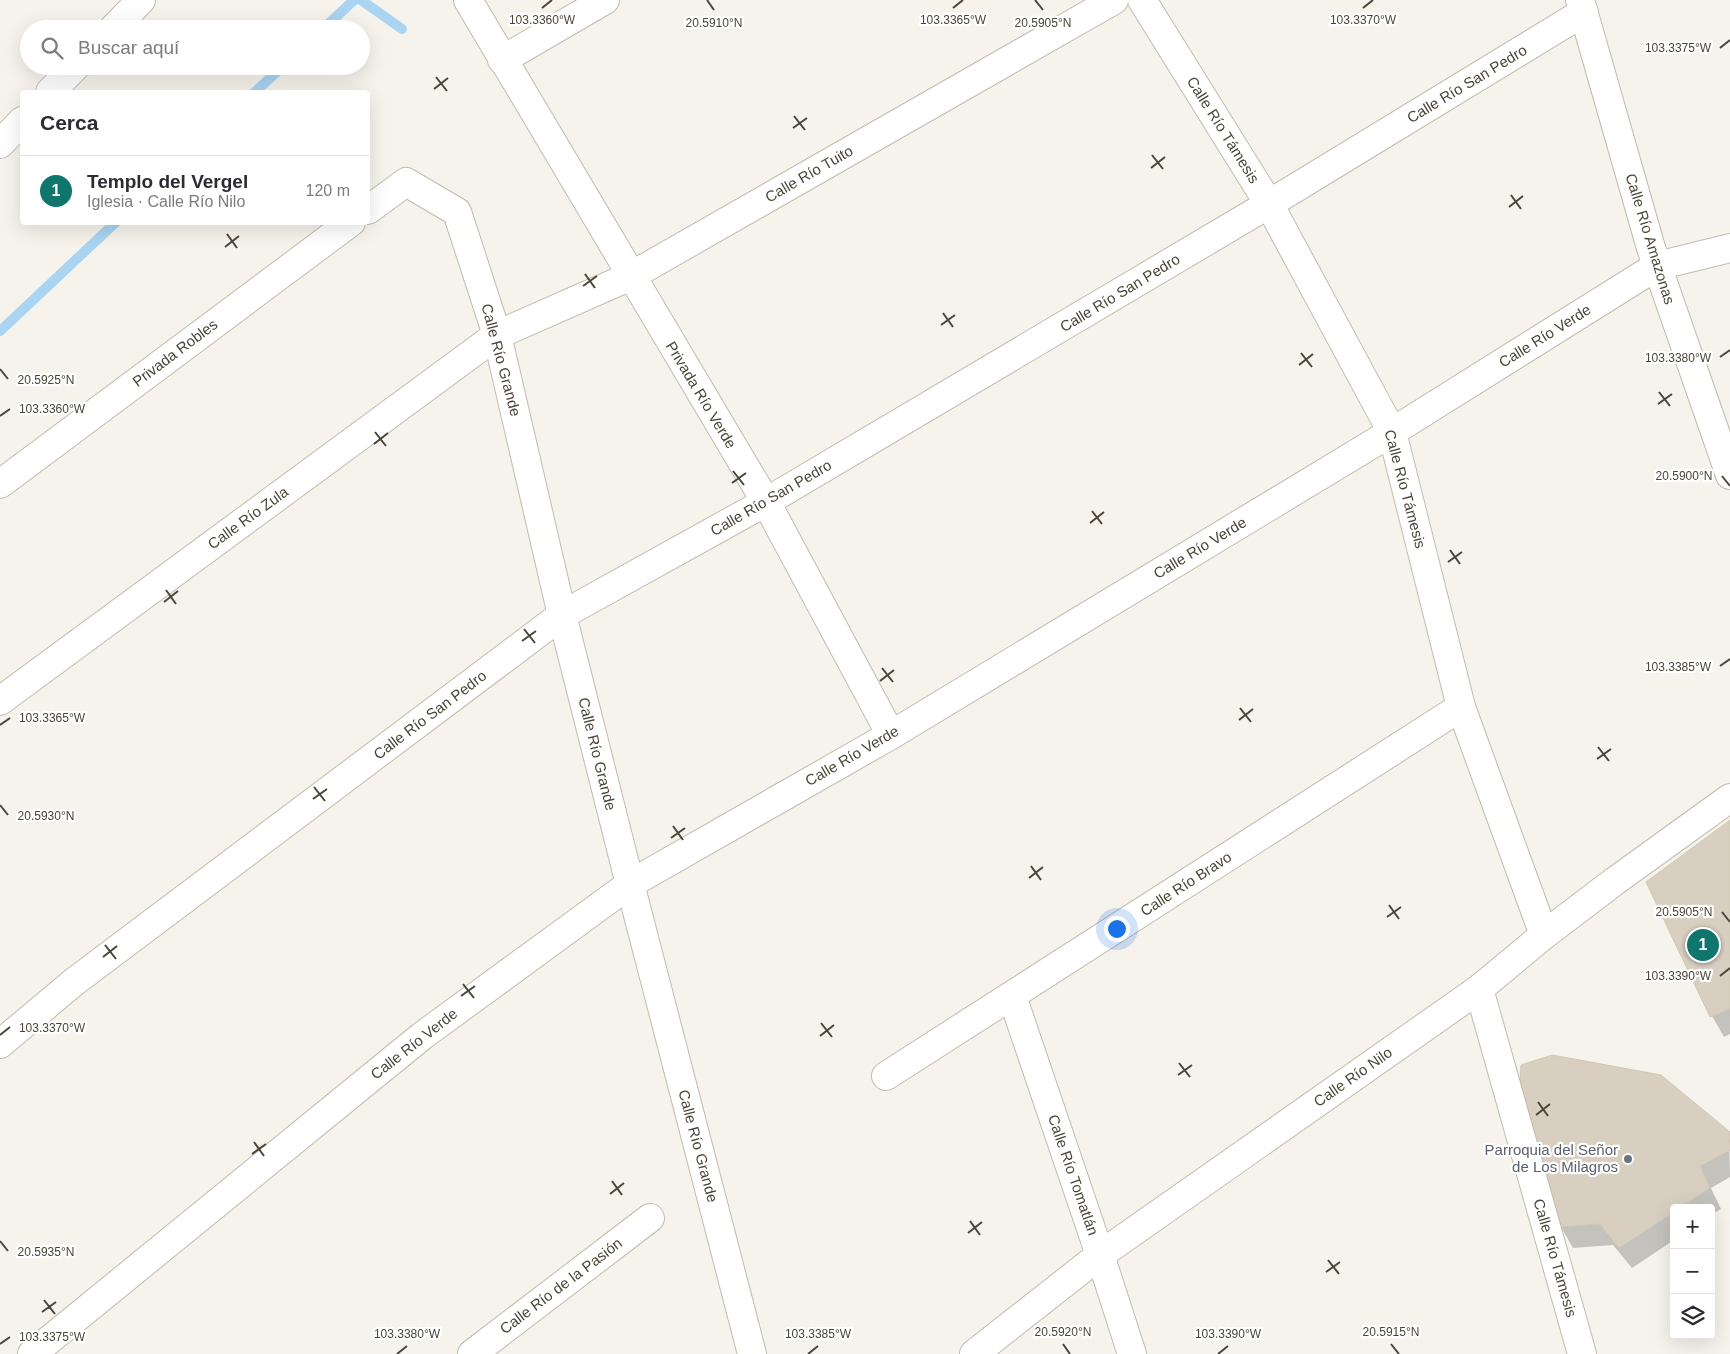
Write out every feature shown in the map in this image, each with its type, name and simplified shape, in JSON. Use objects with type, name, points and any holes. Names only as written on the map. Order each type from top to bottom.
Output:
[{"type":"street","points":[[122,20],[141,0]]},
{"type":"street","name":"Privada Río Verde","points":[[468,0],[766,502],[891,735]]},
{"type":"street","points":[[502,60],[605,0]]},
{"type":"street","name":"Calle Río Tuito","points":[[497,335],[631,276],[1114,0]]},
{"type":"street","name":"Calle Río Támesis","points":[[1142,0],[1270,204],[1392,432],[1461,707],[1544,935]]},
{"type":"street","name":"Calle Río San Pedro","points":[[0,1044],[74,982],[562,615],[766,502],[1270,204],[1582,6]]},
{"type":"street","name":"Calle Río Amazonas","points":[[1582,6],[1657,266],[1730,474]]},
{"type":"street","points":[[52,90],[67,75]]},
{"type":"street","points":[[0,144],[20,123]]},
{"type":"street","name":"Calle Río Grande","points":[[370,209],[406,182],[457,212],[497,335],[562,615],[752,1354]]},
{"type":"street","name":"Privada Robles","points":[[0,484],[347,225]]},
{"type":"street","name":"Calle Río Verde","points":[[32,1354],[422,1036],[630,884],[891,735],[1392,432],[1657,266],[1730,248]]},
{"type":"street","name":"Calle Río Zula","points":[[0,701],[497,335]]},
{"type":"street","name":"Calle Río Bravo","points":[[886,1076],[1461,707]]},
{"type":"street","name":"Calle Río Nilo","points":[[974,1354],[1100,1255],[1479,989],[1544,935],[1730,798]]},
{"type":"street","name":"Calle Río Támesis","points":[[1479,989],[1582,1354]]},
{"type":"street","name":"Calle Río Tomatlán","points":[[1012,996],[1132,1354]]},
{"type":"street","name":"Calle Río de la Pasión","points":[[472,1354],[650,1218]]},
{"type":"building","points":[[1730,820],[1730,1009],[1710,1017],[1646,882]]},
{"type":"building","name":"Parroquia del Señor de Los Milagros","points":[[1552,1055],[1661,1075],[1730,1132],[1729,1151],[1700,1166],[1710,1188],[1685,1204],[1670,1204],[1670,1215],[1619,1248],[1600,1224],[1559,1227],[1520,1082],[1521,1065]]},
{"type":"waterway","points":[[333,20],[354,0]]},
{"type":"waterway","points":[[361,0],[402,29]]},
{"type":"waterway","points":[[257,90],[273,75]]},
{"type":"waterway","points":[[0,331],[113,225]]},
{"type":"place","name":"Templo del Vergel","points":[[1703,945]]},
{"type":"place","name":"Parroquia del Señor de Los Milagros","points":[[1628,1159]]}]
